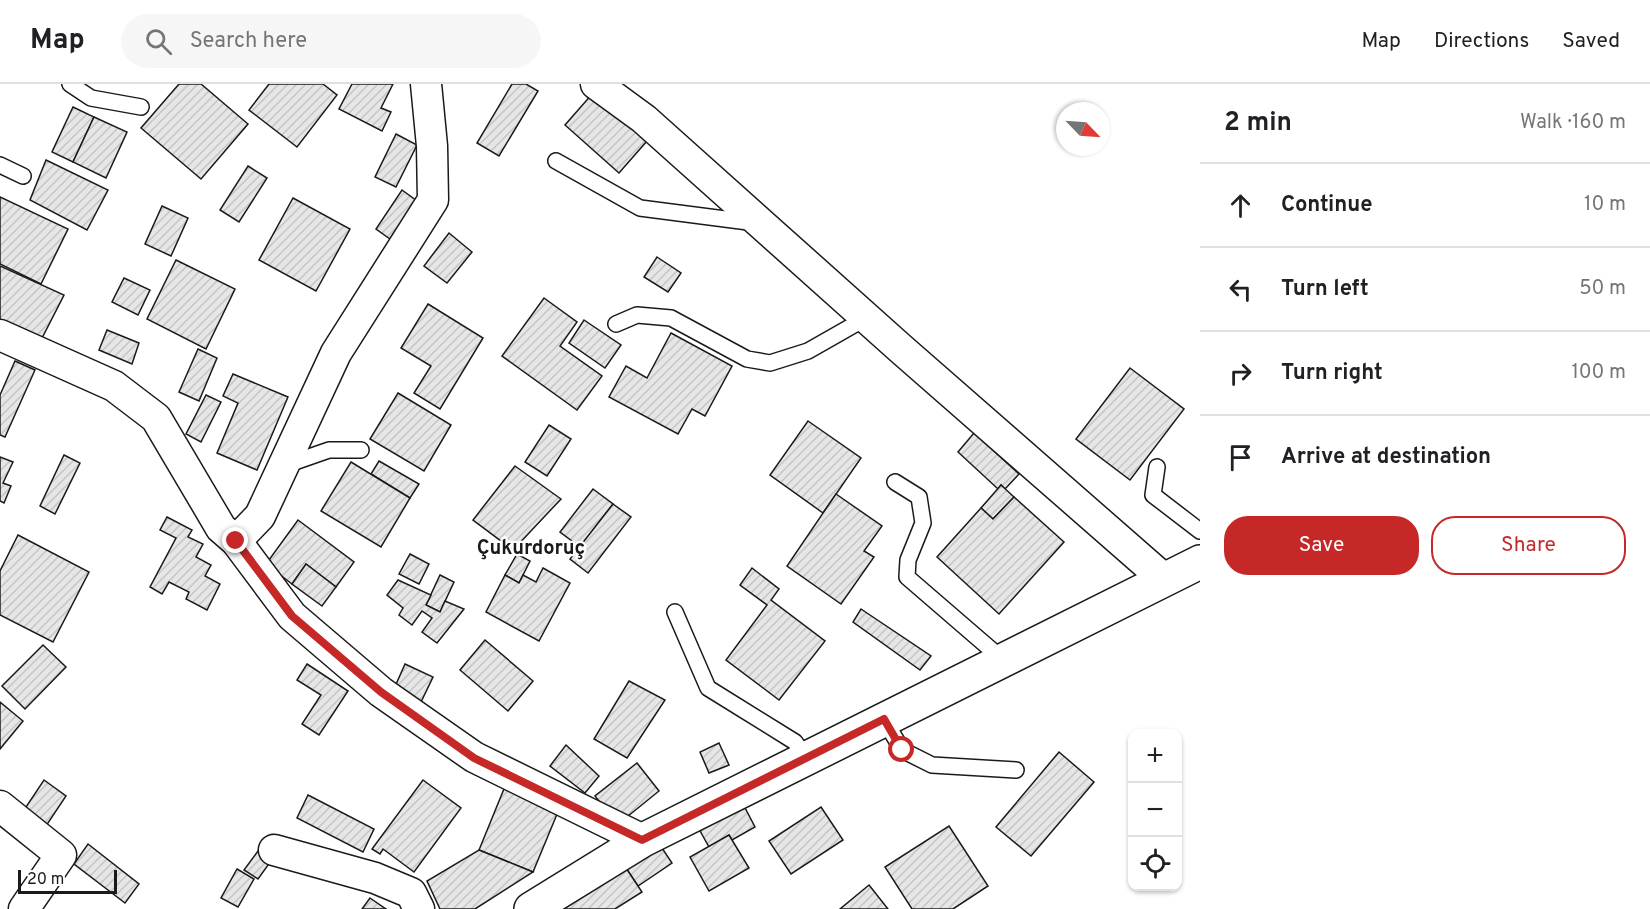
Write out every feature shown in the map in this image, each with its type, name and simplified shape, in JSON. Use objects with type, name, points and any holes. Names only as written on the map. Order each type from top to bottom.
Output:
[{"type":"street","points":[[236,541],[260,516],[336,353],[433,200],[432,146],[426,84]]},
{"type":"street","points":[[596,84],[644,120],[1164,579]]},
{"type":"street","points":[[0,334],[114,386],[156,417],[221,528],[236,541],[292,616],[381,692],[474,758],[642,840]]},
{"type":"street","points":[[531,909],[642,840],[1200,562]]},
{"type":"street","points":[[0,806],[61,855],[24,909]]},
{"type":"street","points":[[274,849],[375,878],[411,893],[419,909]]},
{"type":"lane","points":[[70,84],[91,98],[141,107]]},
{"type":"lane","points":[[556,161],[640,208],[761,224]]},
{"type":"lane","points":[[0,165],[23,176]]},
{"type":"lane","points":[[616,324],[637,315],[671,318],[747,359],[770,363],[808,351],[866,318]]},
{"type":"lane","points":[[284,465],[329,450],[361,450]]},
{"type":"lane","points":[[1157,467],[1153,495],[1200,531]]},
{"type":"lane","points":[[895,482],[919,496],[924,523],[908,560],[907,577],[1002,659]]},
{"type":"lane","points":[[675,612],[708,688],[795,742],[806,758]]},
{"type":"lane","points":[[884,719],[902,750],[932,765],[1016,770]]},
{"type":"building","points":[[179,84],[201,84],[248,124],[201,179],[141,128]]},
{"type":"building","points":[[269,84],[323,84],[337,95],[297,147],[249,110]]},
{"type":"building","points":[[352,84],[393,84],[381,108],[391,112],[382,131],[339,109]]},
{"type":"building","points":[[512,84],[526,84],[538,91],[499,156],[477,143]]},
{"type":"building","points":[[593,93],[647,141],[619,173],[565,125]]},
{"type":"building","points":[[73,107],[94,117],[73,162],[52,152]]},
{"type":"building","points":[[94,117],[127,132],[106,178],[73,162]]},
{"type":"building","points":[[396,134],[417,145],[396,187],[375,177]]},
{"type":"building","points":[[46,160],[108,190],[87,230],[30,200]]},
{"type":"building","points":[[248,166],[267,178],[239,222],[220,210]]},
{"type":"building","points":[[402,190],[417,201],[390,239],[376,229]]},
{"type":"building","points":[[0,197],[68,229],[41,284],[0,264]]},
{"type":"building","points":[[293,198],[350,229],[316,291],[259,260]]},
{"type":"building","points":[[162,206],[188,218],[171,256],[145,244]]},
{"type":"building","points":[[449,233],[472,252],[447,283],[424,266]]},
{"type":"building","points":[[657,257],[681,273],[668,292],[644,277]]},
{"type":"building","points":[[176,260],[235,289],[206,349],[147,319]]},
{"type":"building","points":[[0,266],[64,295],[40,342],[0,322]]},
{"type":"building","points":[[124,278],[150,290],[138,315],[112,302]]},
{"type":"building","points":[[544,298],[577,322],[560,346],[602,376],[577,410],[502,356]]},
{"type":"building","points":[[428,304],[483,338],[440,409],[414,393],[431,366],[401,348]]},
{"type":"building","points":[[584,320],[621,345],[605,368],[569,343]]},
{"type":"building","points":[[107,330],[139,343],[132,364],[99,350]]},
{"type":"building","points":[[671,333],[732,366],[705,416],[692,409],[678,434],[609,397],[626,366],[647,378]]},
{"type":"building","points":[[198,349],[217,358],[199,401],[179,392]]},
{"type":"building","points":[[15,361],[35,370],[5,437],[0,435],[0,395]]},
{"type":"building","points":[[1130,368],[1184,409],[1130,480],[1076,439]]},
{"type":"building","points":[[233,374],[288,397],[257,470],[217,453],[238,403],[223,396]]},
{"type":"building","points":[[398,393],[451,425],[424,471],[370,439]]},
{"type":"building","points":[[206,395],[221,402],[201,442],[186,434]]},
{"type":"building","points":[[808,421],[861,458],[823,513],[770,475]]},
{"type":"building","points":[[549,425],[571,439],[547,476],[525,462]]},
{"type":"building","points":[[974,433],[1019,474],[1005,489],[1001,485],[998,489],[958,452]]},
{"type":"building","points":[[64,455],[80,463],[55,514],[40,506]]},
{"type":"building","points":[[0,457],[13,462],[3,483],[11,486],[4,503],[0,501]]},
{"type":"building","points":[[379,461],[419,484],[410,498],[371,474]]},
{"type":"building","points":[[351,462],[410,498],[381,547],[321,511]]},
{"type":"building","points":[[515,466],[561,499],[513,550],[473,520]]},
{"type":"building","points":[[1001,485],[1014,497],[993,519],[981,508]]},
{"type":"building","points":[[593,489],[613,504],[580,547],[560,532]]},
{"type":"building","points":[[836,494],[882,526],[864,551],[874,557],[841,604],[787,566]]},
{"type":"building","points":[[1014,497],[1064,542],[999,614],[937,557],[981,508],[993,519]]},
{"type":"building","points":[[613,504],[631,517],[588,573],[570,559]]},
{"type":"building","points":[[167,517],[192,530],[188,537],[203,544],[196,557],[211,565],[205,576],[220,584],[207,610],[186,599],[189,592],[169,582],[162,594],[150,587],[176,538],[160,530]]},
{"type":"building","points":[[298,520],[354,562],[336,587],[306,564],[292,584],[266,564]]},
{"type":"building","points":[[18,535],[89,572],[53,642],[0,615],[0,571]]},
{"type":"building","points":[[410,554],[429,564],[419,584],[399,574]]},
{"type":"building","points":[[517,554],[530,561],[519,583],[505,575]]},
{"type":"building","points":[[306,564],[336,587],[322,606],[292,584]]},
{"type":"building","points":[[543,568],[570,583],[539,641],[486,612],[505,575],[519,583],[523,575],[536,582]]},
{"type":"building","points":[[752,568],[779,589],[771,600],[825,641],[779,700],[726,660],[767,605],[740,585]]},
{"type":"building","points":[[440,575],[454,582],[440,612],[426,605]]},
{"type":"building","points":[[398,580],[431,595],[426,605],[440,612],[445,601],[464,609],[437,643],[422,632],[432,618],[422,611],[412,625],[399,615],[403,608],[387,595]]},
{"type":"building","points":[[861,609],[931,656],[920,670],[853,622]]},
{"type":"building","points":[[485,640],[533,681],[508,711],[460,670]]},
{"type":"building","points":[[43,645],[66,667],[25,709],[2,686]]},
{"type":"building","points":[[307,664],[348,691],[319,735],[302,724],[321,695],[297,680]]},
{"type":"building","points":[[405,664],[433,677],[421,702],[394,689]]},
{"type":"building","points":[[629,681],[665,700],[627,758],[594,739]]},
{"type":"building","points":[[0,702],[23,721],[0,749]]},
{"type":"building","points":[[719,743],[729,765],[709,773],[700,752]]},
{"type":"building","points":[[566,745],[599,776],[585,793],[550,766]]},
{"type":"building","points":[[1059,752],[1094,782],[1031,856],[996,827]]},
{"type":"building","points":[[637,763],[659,791],[617,825],[595,796]]},
{"type":"building","points":[[44,780],[66,796],[44,829],[22,813]]},
{"type":"building","points":[[423,780],[461,808],[414,872],[383,849],[380,854],[372,849]]},
{"type":"building","points":[[506,784],[560,807],[533,872],[479,850]]},
{"type":"building","points":[[308,795],[374,829],[363,852],[297,818]]},
{"type":"building","points":[[743,804],[755,827],[732,840],[729,835],[709,847],[699,829]]},
{"type":"building","points":[[821,807],[843,840],[791,874],[769,841]]},
{"type":"building","points":[[949,826],[988,886],[953,909],[912,909],[885,867]]},
{"type":"building","points":[[729,835],[749,868],[709,891],[690,857]]},
{"type":"building","points":[[88,844],[139,884],[125,903],[74,864]]},
{"type":"building","points":[[660,845],[672,863],[638,886],[626,868]]},
{"type":"building","points":[[479,850],[533,872],[475,909],[440,909],[427,881]]},
{"type":"building","points":[[258,851],[271,861],[258,879],[244,870]]},
{"type":"building","points":[[626,868],[642,892],[615,909],[563,909]]},
{"type":"building","points":[[237,869],[254,879],[238,907],[221,898]]},
{"type":"building","points":[[869,885],[888,909],[840,909]]},
{"type":"building","points":[[370,898],[386,909],[362,909]]},
{"type":"district","name":"Çukurdoruç","points":[[531,547]]},
{"type":"route","points":[[236,541],[292,616],[381,692],[474,758],[642,840],[884,719],[902,750]]}]
